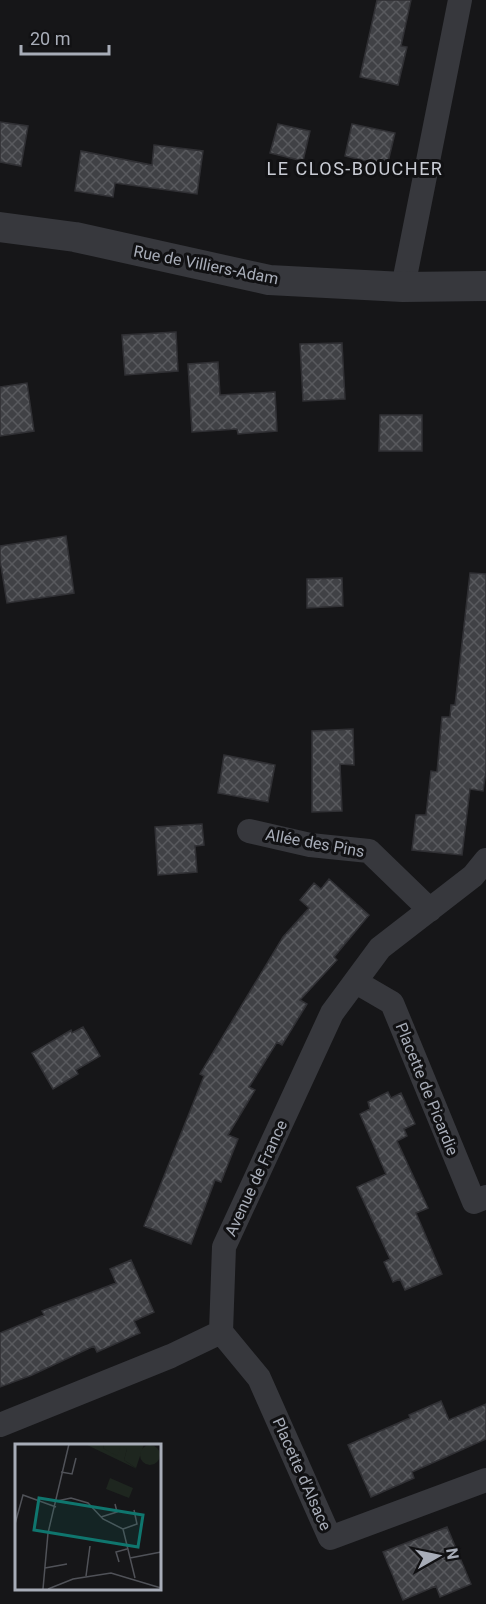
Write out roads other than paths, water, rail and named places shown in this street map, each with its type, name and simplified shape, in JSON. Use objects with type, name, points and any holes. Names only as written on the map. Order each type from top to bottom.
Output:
[{"type":"street","points":[[403,287],[460,0]]},
{"type":"street","name":"Rue de Villiers-Adam","points":[[0,227],[75,237],[269,280],[403,287],[486,286]]},
{"type":"street","name":"Allée des Pins","points":[[249,831],[310,845],[369,851],[430,910]]},
{"type":"street","name":"Avenue de France","points":[[221,1332],[224,1247],[332,1013],[381,948],[473,876],[486,860]]},
{"type":"street","name":"Placette de Picardie","points":[[356,982],[392,1003],[474,1202],[486,1197]]},
{"type":"street","points":[[0,1425],[171,1356],[221,1332]]},
{"type":"street","name":"Placette d'Alsace","points":[[221,1332],[259,1377],[330,1538],[486,1480]]},
{"type":"district","name":"LE CLOS-BOUCHER","points":[[355,168]]}]
